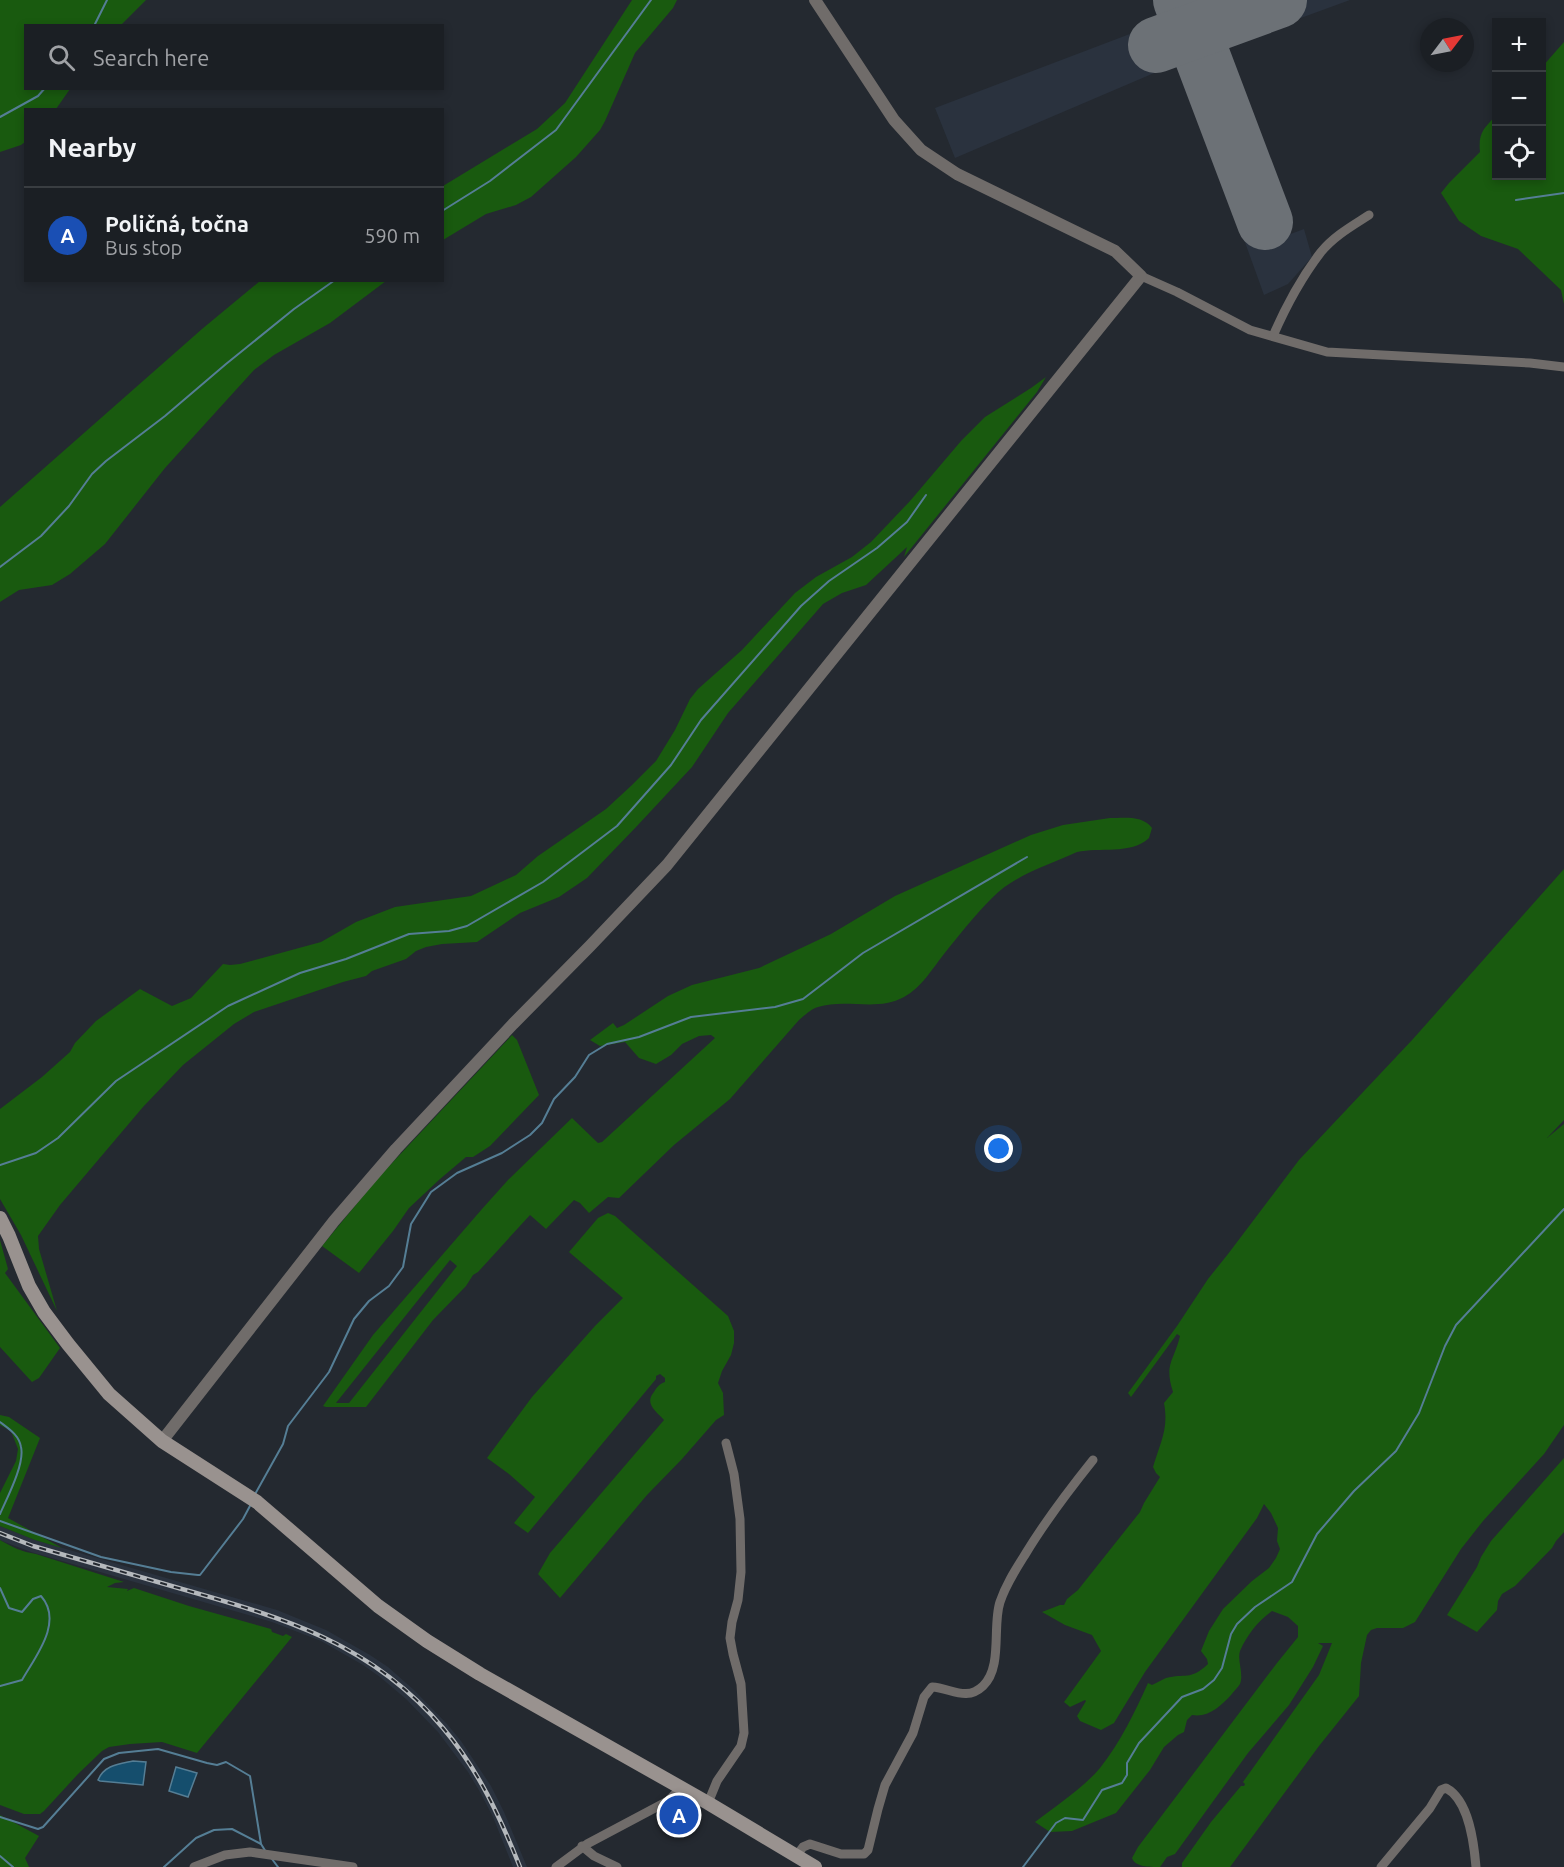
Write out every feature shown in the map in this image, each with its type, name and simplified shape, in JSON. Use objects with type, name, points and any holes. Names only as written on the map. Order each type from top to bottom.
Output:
[{"type":"main road","points":[[0,1218],[29,1286],[50,1320],[105,1389],[162,1441],[257,1502],[378,1606],[427,1641],[480,1674],[708,1803],[815,1867]]},
{"type":"street","points":[[815,0],[894,120],[921,150],[957,174],[1114,252],[1141,276],[1250,330],[1327,352],[1519,362],[1564,367]]},
{"type":"street","points":[[1273,336],[1288,301],[1322,251],[1344,231],[1369,215]]},
{"type":"street","points":[[162,1441],[333,1221],[396,1149],[667,865],[1141,276]]},
{"type":"street","points":[[708,1803],[717,1781],[741,1746],[744,1733],[741,1684],[730,1638],[741,1572],[740,1519],[734,1474],[726,1443]]},
{"type":"street","points":[[797,1855],[803,1847],[810,1844],[841,1854],[864,1854],[868,1850],[885,1785],[914,1733],[924,1697],[932,1687],[970,1694],[987,1681],[994,1666],[999,1605],[1010,1578],[1051,1513],[1093,1460]]},
{"type":"street","points":[[556,1867],[582,1846],[668,1801],[681,1788]]},
{"type":"street","points":[[1381,1867],[1430,1808],[1441,1790],[1446,1788],[1452,1791],[1467,1815],[1475,1848],[1476,1867]]},
{"type":"street","points":[[582,1846],[594,1857],[617,1867]]},
{"type":"street","points":[[194,1867],[225,1855],[250,1852],[353,1867]]},
{"type":"shaded area","points":[[1157,0],[1202,0],[1204,5],[1219,0],[1350,0],[1219,48],[1288,235],[1304,229],[1312,257],[1288,284],[1264,295],[1180,62],[955,158],[935,108],[1164,21]]},
{"type":"shaded area","points":[[0,1526],[35,1540],[277,1610],[326,1630],[370,1655],[388,1667],[414,1690],[461,1741],[491,1786],[527,1867],[513,1867],[493,1817],[480,1792],[438,1732],[406,1699],[363,1665],[321,1641],[272,1622],[31,1552],[2,1541],[0,1540]]},
{"type":"green space","points":[[0,0],[146,0],[122,24],[24,24],[24,90],[69,90],[57,108],[24,108],[24,143],[0,152]]},
{"type":"green space","points":[[632,0],[677,0],[673,8],[635,53],[600,130],[576,157],[531,197],[516,205],[486,214],[444,239],[444,185],[537,129],[565,103]]},
{"type":"green space","points":[[1564,42],[1564,304],[1561,290],[1518,249],[1481,236],[1459,221],[1441,193],[1480,152],[1481,135],[1492,120],[1492,180],[1546,180],[1546,62]]},
{"type":"green space","points":[[259,282],[385,282],[330,323],[274,355],[254,370],[165,468],[105,544],[70,574],[52,585],[19,590],[0,602],[0,507]]},
{"type":"green space","points":[[1046,377],[1037,392],[904,557],[907,547],[866,585],[842,593],[823,604],[728,713],[692,767],[587,878],[559,897],[520,913],[477,942],[426,947],[406,959],[372,971],[366,976],[254,1012],[234,1024],[183,1065],[143,1107],[60,1205],[38,1236],[39,1249],[57,1311],[21,1235],[0,1199],[0,1109],[70,1052],[75,1043],[96,1021],[140,989],[172,1006],[191,998],[223,964],[240,964],[321,942],[356,922],[395,907],[471,896],[516,875],[538,856],[606,809],[656,761],[690,699],[698,689],[742,650],[795,593],[816,577],[852,557],[871,542],[985,417]]},
{"type":"green space","points":[[1110,818],[1127,818],[1144,821],[1152,828],[1149,838],[1133,847],[1077,852],[1032,871],[1011,883],[986,905],[961,932],[921,983],[904,997],[883,1004],[839,1004],[818,1007],[810,1011],[799,1020],[730,1099],[674,1145],[619,1198],[608,1197],[589,1213],[574,1200],[546,1229],[530,1215],[433,1320],[366,1407],[323,1406],[373,1335],[508,1180],[572,1118],[598,1143],[602,1142],[715,1038],[711,1035],[699,1036],[682,1044],[671,1055],[656,1064],[639,1058],[625,1042],[600,1046],[590,1040],[613,1023],[617,1028],[624,1025],[668,996],[692,985],[759,968],[831,934],[895,896],[1031,835],[1063,825]],"holes":[[[450,1260],[457,1266],[349,1403],[336,1403]]]},
{"type":"green space","points":[[1564,869],[1564,1120],[1547,1138],[1564,1124],[1564,1425],[1544,1454],[1483,1521],[1461,1549],[1415,1622],[1403,1628],[1377,1628],[1371,1630],[1367,1635],[1361,1663],[1359,1696],[1319,1746],[1230,1867],[1182,1867],[1182,1863],[1211,1822],[1241,1786],[1244,1786],[1243,1782],[1319,1675],[1332,1643],[1318,1643],[1323,1646],[1313,1667],[1289,1705],[1248,1753],[1175,1854],[1167,1857],[1160,1867],[1139,1865],[1132,1858],[1138,1847],[1298,1637],[1298,1626],[1288,1617],[1272,1611],[1253,1629],[1240,1651],[1241,1680],[1239,1685],[1214,1710],[1203,1715],[1192,1715],[1187,1720],[1184,1732],[1164,1747],[1150,1770],[1116,1813],[1072,1831],[1050,1832],[1035,1822],[1077,1790],[1100,1768],[1121,1738],[1148,1683],[1152,1685],[1166,1678],[1192,1675],[1208,1664],[1201,1651],[1209,1631],[1223,1609],[1269,1568],[1280,1549],[1277,1541],[1278,1528],[1264,1504],[1257,1518],[1145,1672],[1114,1723],[1101,1730],[1080,1721],[1077,1716],[1086,1701],[1070,1707],[1064,1702],[1101,1651],[1092,1635],[1065,1625],[1042,1612],[1064,1605],[1067,1599],[1078,1590],[1140,1512],[1160,1477],[1153,1467],[1165,1428],[1164,1403],[1173,1392],[1169,1375],[1180,1336],[1177,1334],[1131,1397],[1128,1393],[1208,1279],[1299,1160],[1413,1039]]},
{"type":"green space","points":[[512,1035],[517,1040],[539,1095],[490,1146],[473,1157],[466,1157],[409,1208],[359,1273],[322,1246],[378,1178]]},
{"type":"green space","points":[[608,1213],[615,1216],[728,1316],[734,1331],[734,1343],[718,1383],[723,1393],[724,1415],[716,1420],[647,1495],[560,1598],[538,1574],[550,1553],[664,1420],[652,1407],[650,1400],[657,1387],[665,1382],[665,1378],[660,1374],[656,1376],[656,1379],[528,1533],[514,1523],[535,1497],[487,1458],[532,1397],[623,1298],[569,1252],[598,1218]]},
{"type":"green space","points":[[0,1240],[8,1269],[5,1273],[60,1348],[39,1378],[32,1382],[0,1347]]},
{"type":"green space","points":[[0,1415],[9,1417],[40,1438],[8,1518],[62,1548],[0,1526],[0,1493],[16,1461],[18,1449],[11,1431],[0,1425]]},
{"type":"green space","points":[[1564,1458],[1564,1532],[1552,1548],[1515,1586],[1502,1594],[1497,1610],[1477,1632],[1447,1615],[1491,1541]]},
{"type":"green space","points":[[0,1540],[22,1551],[124,1582],[107,1587],[128,1589],[127,1591],[134,1588],[292,1637],[197,1753],[162,1742],[109,1747],[78,1774],[44,1811],[40,1814],[24,1814],[0,1805]]},
{"type":"green space","points":[[0,1815],[39,1836],[25,1858],[29,1867],[0,1867]]},
{"type":"water","points":[[133,1761],[146,1762],[143,1785],[98,1780],[108,1768]]},
{"type":"water","points":[[176,1767],[197,1773],[188,1797],[169,1791]]},
{"type":"waterway","points":[[95,24],[107,0]]},
{"type":"waterway","points":[[444,210],[490,181],[556,130],[651,0]]},
{"type":"waterway","points":[[0,117],[38,96],[43,90]]},
{"type":"waterway","points":[[1516,200],[1564,193]]},
{"type":"waterway","points":[[0,567],[41,536],[69,506],[92,474],[106,461],[165,416],[294,309],[332,282]]},
{"type":"waterway","points":[[0,1165],[36,1153],[58,1138],[116,1081],[228,1006],[300,973],[346,959],[409,934],[449,931],[467,926],[543,882],[617,826],[671,765],[701,720],[801,606],[829,581],[877,548],[907,522],[926,495]]},
{"type":"waterway","points":[[254,1496],[283,1444],[288,1426],[329,1372],[354,1319],[369,1301],[389,1286],[403,1267],[411,1224],[431,1192],[457,1173],[502,1153],[530,1135],[542,1123],[554,1099],[575,1077],[589,1055],[607,1044],[639,1037],[691,1017],[775,1007],[803,999],[863,953],[1027,857]]},
{"type":"waterway","points":[[1023,1867],[1056,1823],[1065,1818],[1083,1820],[1102,1790],[1122,1783],[1127,1775],[1127,1763],[1139,1743],[1182,1697],[1203,1689],[1214,1680],[1222,1668],[1231,1634],[1237,1624],[1255,1607],[1292,1582],[1317,1534],[1354,1491],[1396,1451],[1419,1413],[1445,1346],[1456,1325],[1564,1209]]},
{"type":"waterway","points":[[0,1422],[18,1439],[22,1454],[15,1481],[0,1514]]},
{"type":"waterway","points":[[0,1521],[101,1557],[171,1572],[200,1575],[243,1519],[251,1504]]},
{"type":"waterway","points":[[0,1588],[9,1608],[22,1612],[33,1599],[41,1596],[50,1617],[45,1639],[22,1680],[0,1686]]},
{"type":"waterway","points":[[0,1817],[38,1829],[43,1827],[104,1759],[119,1753],[158,1749],[217,1765],[226,1762],[250,1776],[261,1844]]},
{"type":"waterway","points":[[164,1867],[196,1838],[214,1830],[232,1829],[261,1844],[266,1852]]},
{"type":"waterway","points":[[0,1856],[13,1867]]},
{"type":"waterway","points":[[272,1859],[278,1867]]},
{"type":"runway","points":[[1181,0],[1265,222]]},
{"type":"runway","points":[[1156,45],[1279,0]]},
{"type":"railway","points":[[0,1533],[33,1546],[256,1611],[324,1637],[356,1654],[386,1674],[415,1699],[456,1744],[487,1794],[520,1867]]},
{"type":"place","name":"Poličná, točna","points":[[679,1815]]}]
